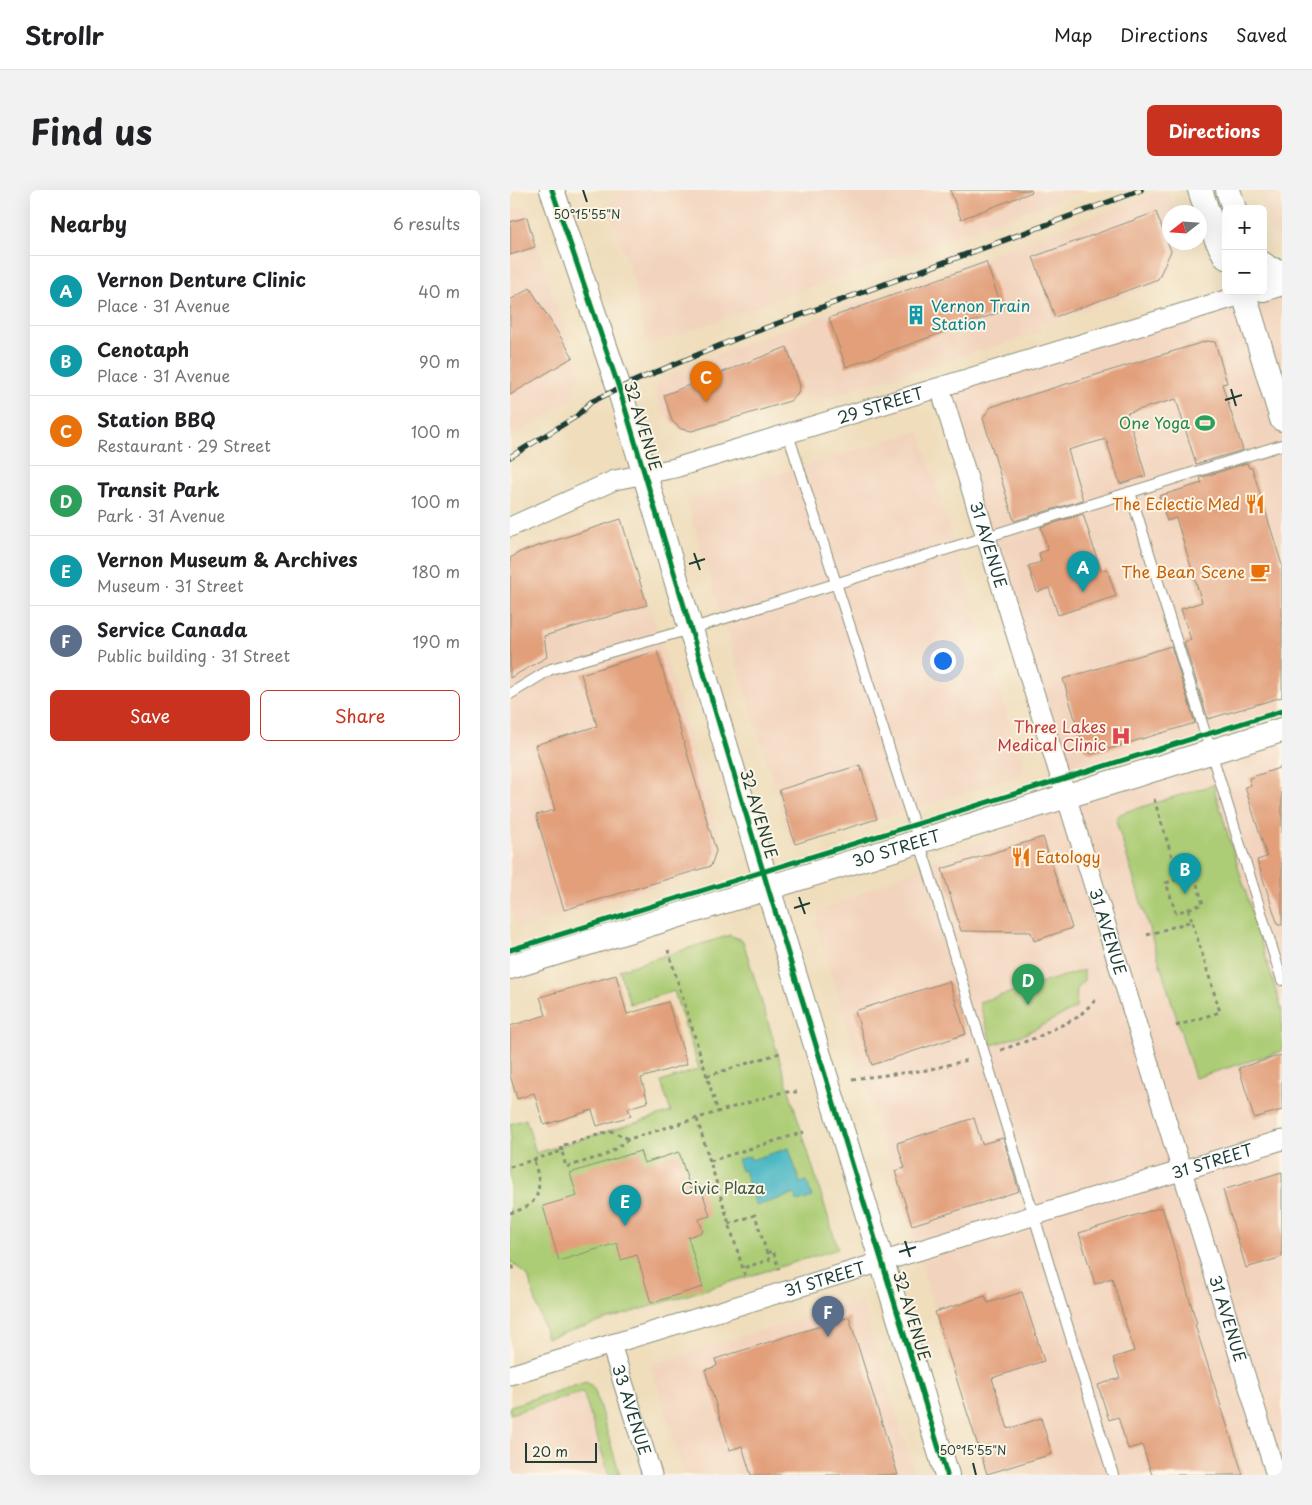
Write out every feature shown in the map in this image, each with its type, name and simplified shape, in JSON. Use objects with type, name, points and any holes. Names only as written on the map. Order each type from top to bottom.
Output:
[{"type":"street","name":"32 AVENUE","points":[[552,190],[618,388],[947,1475]]},
{"type":"street","points":[[1200,190],[1216,238],[1222,250]]},
{"type":"street","points":[[1228,190],[1233,205]]},
{"type":"street","points":[[1267,267],[1282,272]]},
{"type":"street","name":"29 STREET","points":[[1267,287],[1282,283]]},
{"type":"street","name":"29 STREET","points":[[510,527],[616,480],[676,468],[1237,295]]},
{"type":"street","points":[[1251,295],[1282,419]]},
{"type":"street","name":"31 AVENUE","points":[[940,388],[1276,1475]]},
{"type":"street","name":"30 STREET","points":[[510,967],[1282,730]]},
{"type":"street","name":"31 STREET","points":[[510,1375],[1282,1140]]},
{"type":"street","name":"33 AVENUE","points":[[611,1344],[652,1475]]},
{"type":"lane","points":[[788,434],[919,841],[1113,1475]]},
{"type":"lane","points":[[510,694],[551,669],[690,629],[1282,446]]},
{"type":"lane","points":[[1130,492],[1282,980]]},
{"type":"path","points":[[1154,799],[1179,879]]},
{"type":"path","points":[[1194,874],[1203,904],[1188,909],[1176,913],[1166,883],[1194,874]]},
{"type":"path","points":[[1176,1026],[1220,1012],[1188,909]]},
{"type":"path","points":[[1147,935],[1192,921]]},
{"type":"path","points":[[668,950],[718,1112]]},
{"type":"path","points":[[707,1076],[780,1053]]},
{"type":"path","points":[[629,1139],[611,1130],[560,1146],[566,1167],[606,1155],[629,1139],[783,1092],[797,1092]]},
{"type":"path","points":[[697,1119],[746,1279]]},
{"type":"path","points":[[710,1161],[804,1132]]},
{"type":"path","points":[[510,1167],[562,1151]]},
{"type":"path","points":[[510,1213],[525,1209],[536,1199],[540,1188],[534,1160]]},
{"type":"path","points":[[729,1224],[755,1215],[770,1260],[743,1268]]},
{"type":"path","points":[[767,1253],[773,1251],[779,1269]]},
{"type":"path","points":[[510,1258],[514,1270]]},
{"type":"shaded area","points":[[621,190],[1086,190],[649,345],[641,323],[634,283],[611,214],[611,201]]},
{"type":"shaded area","points":[[1165,190],[1168,190],[1173,205],[1162,205],[1162,250],[1180,250],[1176,265],[1161,284],[1038,326],[1040,332],[815,401],[813,394],[693,432],[683,431],[662,413],[655,392],[658,381],[729,350]]},
{"type":"shaded area","points":[[1259,190],[1282,190],[1282,244],[1272,234],[1267,217],[1267,205],[1263,205]]},
{"type":"shaded area","points":[[525,205],[580,378],[572,400],[510,438],[510,208]]},
{"type":"shaded area","points":[[1282,283],[1282,1475],[986,1475],[816,925],[820,911],[1002,832],[1051,786],[1057,766],[940,388],[1243,295],[1267,295],[1267,288]]},
{"type":"shaded area","points":[[919,431],[1024,769],[1020,776],[793,846],[687,504],[690,500]]},
{"type":"shaded area","points":[[623,517],[723,849],[714,869],[517,929],[510,907],[510,556],[518,551]]},
{"type":"shaded area","points":[[856,1301],[862,1301],[915,1475],[685,1475],[651,1365]]},
{"type":"shaded area","points":[[586,1382],[595,1391],[620,1475],[510,1475],[510,1406]]},
{"type":"green space","points":[[1213,785],[1282,1011],[1282,1051],[1195,1078],[1116,821],[1122,813]]},
{"type":"green space","name":"Civic Plaza","points":[[730,935],[743,941],[838,1249],[547,1338],[528,1276],[510,1261],[510,1124],[526,1119],[536,1153],[671,1112],[661,1082],[699,1069],[674,991],[630,1004],[619,970]]},
{"type":"green space","points":[[1084,970],[1084,980],[1077,989],[1076,1008],[1025,1034],[992,1045],[979,1002]]},
{"type":"green space","points":[[586,1382],[595,1391],[620,1475],[609,1475],[583,1392],[510,1414],[510,1406]]},
{"type":"water","points":[[789,1148],[800,1183],[807,1181],[812,1197],[797,1202],[794,1194],[756,1206],[744,1170],[741,1171],[737,1160],[750,1156],[751,1160]]},
{"type":"building","points":[[950,190],[1031,190],[1032,192],[961,219]]},
{"type":"building","points":[[1156,212],[1162,228],[1162,250],[1171,251],[1158,279],[1055,317],[1033,257]]},
{"type":"building","points":[[527,217],[535,247],[510,255],[510,222]]},
{"type":"building","name":"Vernon Train Station","points":[[986,262],[1003,311],[846,367],[829,318]]},
{"type":"building","points":[[530,288],[573,357],[510,395],[510,300]]},
{"type":"building","points":[[1207,341],[1215,342],[1227,383],[1222,384],[1243,450],[1196,464],[1176,399],[1127,413],[1146,476],[1120,484],[1106,439],[1068,450],[1083,500],[1014,521],[983,418],[991,407]]},
{"type":"building","points":[[787,347],[800,386],[797,395],[790,401],[692,431],[681,429],[672,421],[664,395]]},
{"type":"building","points":[[1247,463],[1249,468],[1252,468],[1282,565],[1282,697],[1208,719],[1184,642],[1191,640],[1181,609],[1202,602],[1176,518],[1167,521],[1159,496],[1202,483],[1200,478]]},
{"type":"building","points":[[1083,514],[1101,571],[1107,569],[1116,596],[1058,615],[1049,588],[1037,592],[1028,566],[1041,562],[1039,553],[1048,550],[1041,527]]},
{"type":"building","points":[[621,519],[647,605],[544,636],[547,657],[510,678],[510,558],[520,552]]},
{"type":"building","points":[[1171,646],[1195,723],[1092,754],[1084,749],[1063,679]]},
{"type":"building","points":[[657,651],[716,851],[711,866],[564,910],[536,815],[555,810],[535,745],[597,726],[581,674]]},
{"type":"building","points":[[860,765],[877,819],[795,844],[779,790]]},
{"type":"building","points":[[1282,767],[1282,925],[1278,925],[1257,860],[1267,857],[1245,787],[1251,785],[1249,778]]},
{"type":"building","points":[[1043,837],[1072,928],[1034,941],[1031,932],[961,931],[942,869]]},
{"type":"building","points":[[616,975],[627,1014],[668,1002],[687,1064],[641,1078],[648,1102],[628,1108],[631,1116],[597,1126],[592,1110],[544,1125],[534,1093],[517,1099],[510,1075],[510,1026],[546,1015],[540,997]]},
{"type":"building","points":[[949,981],[966,1034],[872,1065],[855,1011]]},
{"type":"building","points":[[1282,1055],[1282,1110],[1254,1118],[1239,1068]]},
{"type":"building","points":[[974,1118],[982,1144],[1003,1138],[1019,1191],[912,1225],[895,1171],[905,1168],[897,1143]]},
{"type":"building","points":[[640,1151],[644,1163],[679,1152],[690,1188],[700,1185],[710,1216],[699,1219],[703,1232],[688,1237],[703,1287],[651,1303],[637,1255],[621,1260],[617,1243],[559,1261],[543,1206],[577,1196],[570,1173]]},
{"type":"building","points":[[1282,1172],[1282,1257],[1246,1268],[1223,1190]]},
{"type":"building","points":[[1162,1207],[1197,1324],[1195,1325],[1243,1475],[1152,1475],[1142,1445],[1128,1449],[1118,1417],[1109,1420],[1098,1385],[1120,1378],[1113,1358],[1134,1351],[1112,1278],[1095,1284],[1079,1233]]},
{"type":"building","points":[[1022,1292],[1044,1361],[992,1378],[1008,1429],[1041,1418],[1052,1454],[987,1474],[935,1312],[985,1296],[988,1303]]},
{"type":"building","points":[[849,1317],[898,1475],[751,1475],[742,1446],[730,1450],[705,1370],[717,1366],[715,1359]]},
{"type":"railway","points":[[510,457],[577,416],[591,402],[637,380],[738,338],[1141,190]]},
{"type":"cycle path","points":[[552,190],[619,388],[768,888],[947,1475]]},
{"type":"cycle path","points":[[510,950],[1282,711]]},
{"type":"place","name":"Vernon Train Station","points":[[916,315]]},
{"type":"place","name":"Station BBQ","points":[[706,402]]},
{"type":"place","name":"One Yoga","points":[[1205,423]]},
{"type":"place","name":"The Eclectic Med","points":[[1255,504]]},
{"type":"place","name":"The Bean Scene","points":[[1260,572]]},
{"type":"place","name":"Vernon Denture Clinic","points":[[1083,592]]},
{"type":"place","name":"Three Lakes Medical Clinic","points":[[1121,736]]},
{"type":"place","name":"Eatology","points":[[1021,857]]},
{"type":"place","name":"Cenotaph","points":[[1185,894]]},
{"type":"place","name":"Transit Park","points":[[1028,1005]]},
{"type":"place","name":"Vernon Museum & Archives","points":[[625,1226]]},
{"type":"place","name":"Service Canada","points":[[828,1337]]}]
